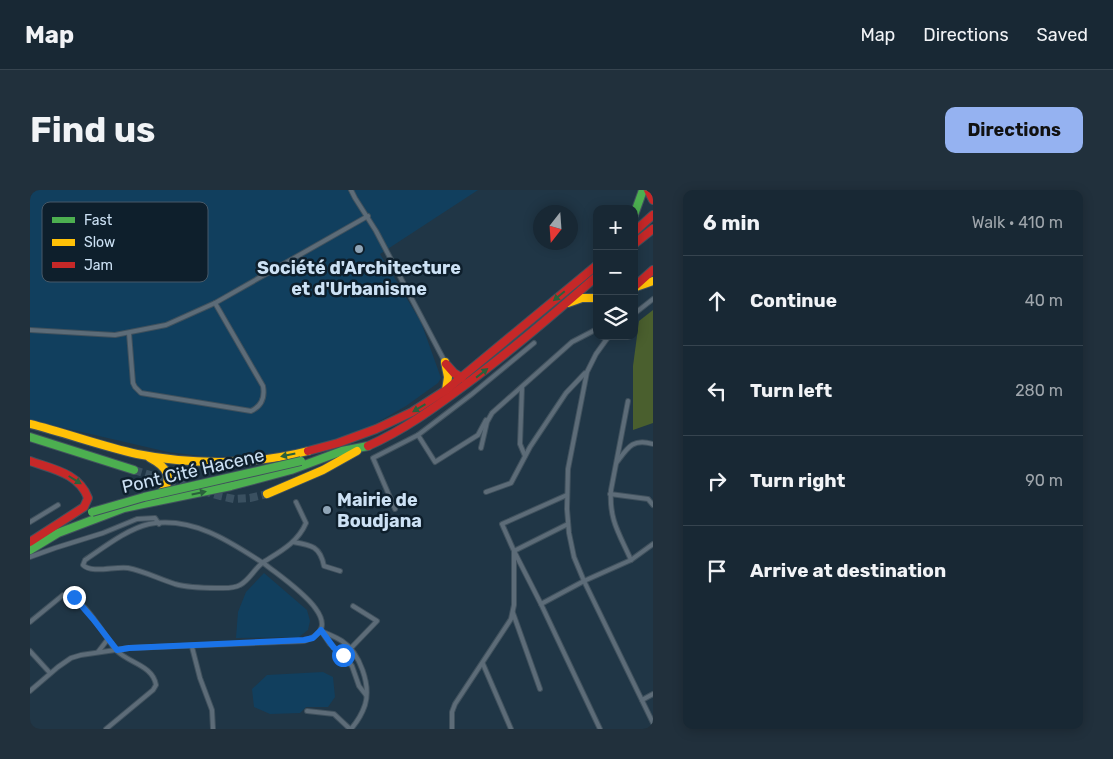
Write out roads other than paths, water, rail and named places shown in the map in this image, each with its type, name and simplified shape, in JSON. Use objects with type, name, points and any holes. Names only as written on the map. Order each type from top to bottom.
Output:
[{"type":"highway","points":[[638,205],[643,190]]},
{"type":"highway","points":[[648,190],[653,200]]},
{"type":"highway","points":[[638,228],[652,216]]},
{"type":"highway","points":[[638,241],[653,229]]},
{"type":"highway","points":[[638,284],[652,275],[653,266]]},
{"type":"highway","points":[[301,464],[403,417],[446,390],[593,267]]},
{"type":"highway","points":[[267,494],[322,470],[393,435],[438,406],[512,350],[593,279]]},
{"type":"highway","points":[[558,308],[576,300],[593,298]]},
{"type":"highway","points":[[445,362],[454,373],[462,378]]},
{"type":"highway","points":[[445,362],[448,376],[446,390]]},
{"type":"highway","points":[[30,424],[139,454],[160,462],[166,469],[168,484],[166,489],[151,503]]},
{"type":"highway","points":[[30,437],[134,470]]},
{"type":"highway","points":[[139,454],[204,460],[244,460],[279,457],[352,440]]},
{"type":"highway","points":[[301,464],[368,446]]},
{"type":"highway","points":[[30,461],[67,475],[79,482],[87,492],[88,498],[84,507],[30,542]]},
{"type":"highway","name":"Pont Cité Hacene","points":[[30,550],[58,533],[78,524],[124,508],[231,486],[301,464]]},
{"type":"highway","name":"Pont Cité Hacene","points":[[30,542],[63,524],[120,503],[301,464]]},
{"type":"street","points":[[351,190],[368,216],[445,362]]},
{"type":"street","points":[[30,330],[101,335],[129,333],[166,326],[216,303],[368,216]]},
{"type":"street","points":[[638,311],[653,300]]},
{"type":"street","points":[[129,333],[134,383],[141,393],[251,411],[260,405],[263,399],[262,386],[216,303]]},
{"type":"street","points":[[418,435],[435,462],[478,435],[489,416],[534,374],[572,342],[593,331]]},
{"type":"street","points":[[606,340],[596,354],[587,372],[568,469],[568,524],[574,557],[584,581],[653,723]]},
{"type":"street","points":[[394,509],[373,458],[418,435],[534,343]]},
{"type":"street","points":[[486,492],[511,483],[525,456],[566,393],[587,372]]},
{"type":"street","points":[[522,387],[520,444],[525,456]]},
{"type":"street","points":[[628,401],[610,494],[612,518],[631,560]]},
{"type":"street","points":[[438,406],[445,415]]},
{"type":"street","points":[[481,448],[489,416]]},
{"type":"street","points":[[616,465],[629,446],[636,442],[644,441],[653,444]]},
{"type":"street","points":[[610,494],[648,499],[653,505]]},
{"type":"street","points":[[567,495],[502,524],[600,729]]},
{"type":"street","points":[[296,502],[306,523],[293,542],[284,550],[262,563],[242,584],[226,588],[191,587],[132,568],[120,566],[90,569],[83,565],[85,560],[114,541],[140,527],[159,524],[186,524],[229,542],[262,563],[316,608],[322,620],[321,630],[330,644],[352,666],[358,686],[366,696]]},
{"type":"street","points":[[30,522],[58,505]]},
{"type":"street","points":[[30,557],[103,533],[137,519],[155,518],[159,524]]},
{"type":"street","points":[[514,551],[568,524]]},
{"type":"street","points":[[293,542],[313,546],[322,557],[324,566],[340,571]]},
{"type":"street","points":[[541,604],[584,581],[631,560],[653,544]]},
{"type":"street","points":[[514,551],[513,613],[540,689]]},
{"type":"street","points":[[30,622],[63,595],[68,595],[78,601],[117,650],[153,675],[156,685],[153,690],[106,729]]},
{"type":"street","points":[[350,649],[376,621],[353,606]]},
{"type":"street","points":[[452,729],[452,712],[455,704],[508,625],[513,613]]},
{"type":"street","points":[[30,691],[71,658],[98,652],[129,648],[192,647],[304,640],[313,638],[321,630]]},
{"type":"street","points":[[307,711],[334,714],[350,729],[359,719],[366,703],[363,671],[350,649],[344,642],[321,630]]},
{"type":"street","points":[[98,652],[108,638]]},
{"type":"street","points":[[192,647],[200,678],[212,710],[212,729]]},
{"type":"street","points":[[30,651],[50,673]]},
{"type":"street","points":[[483,664],[511,729]]},
{"type":"street","points":[[642,700],[653,694]]},
{"type":"tunnel","points":[[134,470],[234,499],[267,494]]},
{"type":"place","name":"Société d'Architecture et d'Urbanisme","points":[[359,249]]},
{"type":"place","name":"Mairie de Boudjana","points":[[327,510]]}]
